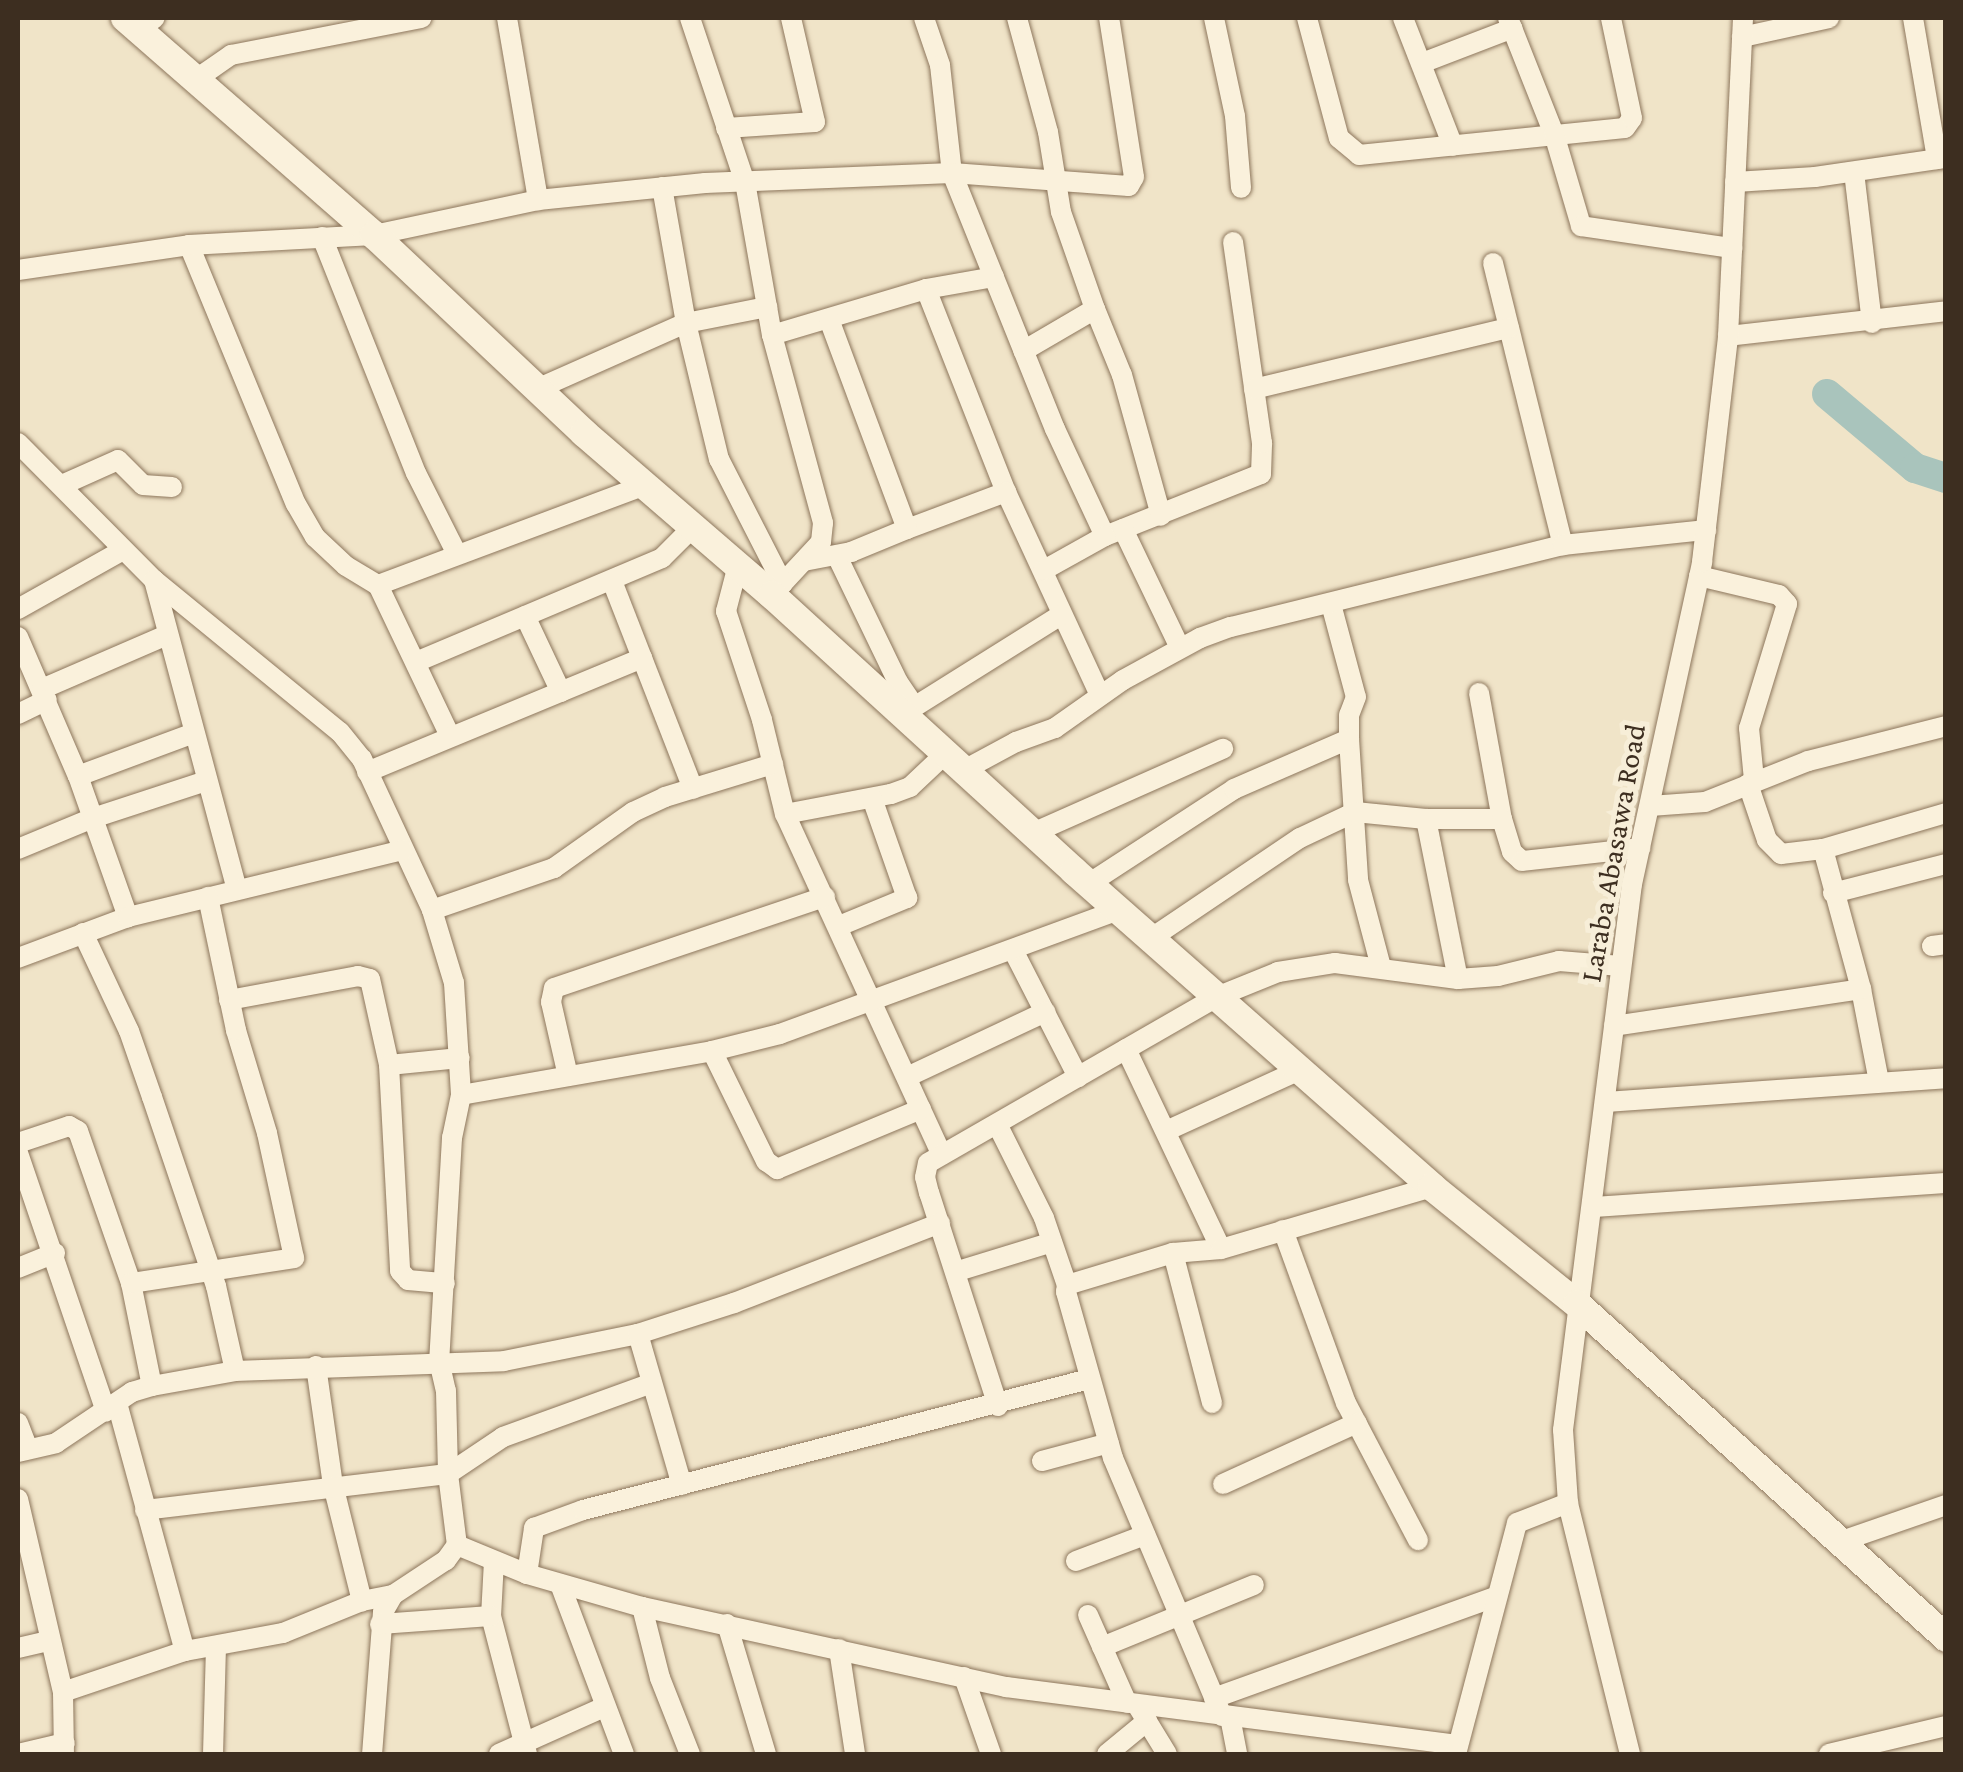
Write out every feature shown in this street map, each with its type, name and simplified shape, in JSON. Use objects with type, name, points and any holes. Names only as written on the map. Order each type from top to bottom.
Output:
[{"type":"street","points":[[195,80],[231,55],[394,20],[421,18]]},
{"type":"street","points":[[506,18],[538,200]]},
{"type":"street","points":[[690,18],[745,182],[772,334],[823,523],[821,542],[778,590]]},
{"type":"street","points":[[726,128],[815,122],[791,18]]},
{"type":"street","points":[[924,18],[940,65],[952,173],[1023,351],[1114,532],[1180,648]]},
{"type":"street","points":[[1017,18],[1048,132],[1052,178],[1095,309],[1122,375],[1161,516]]},
{"type":"street","points":[[18,270],[189,245],[374,235],[538,200],[662,187],[952,173],[1052,178],[1124,187],[1133,184],[1108,18]]},
{"type":"street","points":[[1214,18],[1235,116],[1241,188]]},
{"type":"street","points":[[1308,18],[1338,138],[1359,154],[1630,124],[1611,18]]},
{"type":"street","points":[[1403,18],[1454,146]]},
{"type":"street","points":[[1742,28],[1830,18]]},
{"type":"street","points":[[1735,182],[1854,172],[1941,159],[1913,18]]},
{"type":"street","points":[[140,21],[195,80],[374,235],[644,485],[738,565],[778,590],[909,711],[955,762],[1090,884],[1432,1187],[1577,1304],[1944,1634]]},
{"type":"street","points":[[1422,63],[1511,23],[1554,134],[1581,226],[1732,248]]},
{"type":"street","name":"Laraba Abasawa Road","points":[[1630,1754],[1568,1503],[1563,1430],[1621,966],[1640,848],[1706,530],[1728,336],[1742,28]]},
{"type":"street","points":[[1854,172],[1872,323]]},
{"type":"street","points":[[662,187],[686,323],[719,459],[778,590]]},
{"type":"street","points":[[322,237],[416,472],[457,554]]},
{"type":"street","points":[[1044,570],[1114,532],[1262,474],[1233,242]]},
{"type":"street","points":[[189,245],[296,504],[315,537],[346,566],[378,585],[450,736]]},
{"type":"street","points":[[1492,263],[1562,545]]},
{"type":"street","points":[[772,334],[926,290],[994,277]]},
{"type":"street","points":[[926,290],[1006,492],[1100,695]]},
{"type":"street","points":[[537,389],[686,323],[768,307]]},
{"type":"street","points":[[1023,351],[1095,309]]},
{"type":"street","points":[[1728,336],[1872,323],[1946,311]]},
{"type":"street","points":[[829,319],[908,529]]},
{"type":"street","points":[[1254,389],[1509,328]]},
{"type":"street","points":[[18,443],[154,580],[340,732],[368,772],[432,910],[454,983],[460,1058],[461,1095],[452,1138],[439,1361],[446,1391],[448,1474],[457,1544],[446,1560],[393,1594],[362,1600],[283,1634],[185,1651],[63,1692]]},
{"type":"street","points":[[62,485],[118,460],[143,485],[172,487]]},
{"type":"street","points":[[378,585],[644,485]]},
{"type":"street","points":[[804,560],[837,556],[1006,492]]},
{"type":"street","points":[[416,662],[672,552],[693,527]]},
{"type":"street","points":[[785,814],[910,787],[955,762],[1055,728],[1100,695],[1180,648],[1231,627],[1562,545],[1706,530]]},
{"type":"street","points":[[18,609],[123,550]]},
{"type":"street","points":[[837,556],[909,711]]},
{"type":"street","points":[[738,565],[726,611],[774,764],[785,814],[876,1002],[942,1155]]},
{"type":"street","points":[[1699,576],[1779,595],[1787,604],[1749,728],[1751,782],[1773,850],[1781,854],[1823,849],[1946,813]]},
{"type":"street","points":[[154,580],[237,890]]},
{"type":"street","points":[[612,581],[693,789]]},
{"type":"street","points":[[1331,604],[1356,697],[1349,716],[1349,739],[1360,893],[1381,968]]},
{"type":"street","points":[[909,711],[1061,615]]},
{"type":"street","points":[[524,616],[561,692]]},
{"type":"street","points":[[18,714],[44,694],[167,635]]},
{"type":"street","points":[[18,636],[78,776],[128,917]]},
{"type":"street","points":[[368,772],[642,658]]},
{"type":"street","points":[[1479,693],[1502,819],[1512,852],[1522,861],[1640,848]]},
{"type":"street","points":[[1650,806],[1705,802],[1808,761],[1946,726]]},
{"type":"street","points":[[78,776],[194,732]]},
{"type":"street","points":[[1090,884],[1234,790],[1349,739]]},
{"type":"street","points":[[1034,833],[1223,749]]},
{"type":"street","points":[[432,910],[554,868],[633,812],[774,764]]},
{"type":"street","points":[[18,850],[93,818],[206,782]]},
{"type":"street","points":[[839,926],[907,898],[872,798]]},
{"type":"street","points":[[1153,938],[1300,838],[1355,812],[1426,819],[1502,819]]},
{"type":"street","points":[[1426,819],[1458,979]]},
{"type":"street","points":[[1823,849],[1861,989],[1879,1082]]},
{"type":"street","points":[[18,958],[128,917],[403,850]]},
{"type":"street","points":[[1834,894],[1946,864]]},
{"type":"street","points":[[130,1283],[209,1268],[284,1262],[294,1254],[229,1000],[208,897]]},
{"type":"street","points":[[568,1076],[551,1002],[554,988],[825,897]]},
{"type":"street","points":[[461,1095],[712,1051],[876,1002],[1122,910]]},
{"type":"street","points":[[82,933],[129,1031],[209,1268],[235,1371]]},
{"type":"street","points":[[1013,950],[1078,1077]]},
{"type":"street","points":[[998,1406],[958,1271],[924,1177],[928,1164],[1255,979],[1335,963],[1458,979],[1498,976],[1559,960],[1621,966]]},
{"type":"street","points":[[229,1000],[364,976],[374,987],[389,1065],[400,1272],[408,1280],[445,1282]]},
{"type":"street","points":[[1614,1026],[1861,989]]},
{"type":"street","points":[[907,1077],[1045,1012]]},
{"type":"street","points":[[1126,1050],[1221,1248]]},
{"type":"street","points":[[712,1051],[766,1160],[777,1168],[921,1109]]},
{"type":"street","points":[[389,1065],[460,1058]]},
{"type":"street","points":[[1166,1130],[1302,1069]]},
{"type":"street","points":[[1605,1102],[1946,1078]]},
{"type":"street","points":[[997,1124],[1068,1285],[1108,1443],[1178,1615],[1222,1710],[1237,1754]]},
{"type":"street","points":[[18,1143],[74,1126],[130,1283],[152,1386]]},
{"type":"street","points":[[18,1153],[111,1407],[185,1651]]},
{"type":"street","points":[[1593,1208],[1946,1183]]},
{"type":"street","points":[[1068,1285],[1172,1252],[1221,1248],[1432,1187]]},
{"type":"street","points":[[18,1423],[23,1450],[56,1443],[152,1386],[235,1371],[504,1361],[638,1334],[734,1303],[940,1224]]},
{"type":"street","points":[[1283,1230],[1357,1423],[1418,1540]]},
{"type":"street","points":[[958,1271],[1052,1242]]},
{"type":"street","points":[[1172,1252],[1212,1403]]},
{"type":"street","points":[[18,1268],[54,1253]]},
{"type":"street","points":[[638,1334],[682,1485]]},
{"type":"street","points":[[316,1366],[334,1485],[362,1600]]},
{"type":"street","points":[[527,1574],[534,1528],[583,1510],[1089,1380]]},
{"type":"street","points":[[145,1510],[448,1474],[502,1437],[652,1383]]},
{"type":"street","points":[[1222,1484],[1357,1423]]},
{"type":"street","points":[[1042,1461],[1108,1443]]},
{"type":"street","points":[[18,1499],[23,1550],[63,1692],[64,1749],[18,1754]]},
{"type":"street","points":[[457,1544],[527,1574],[642,1607],[964,1677],[1137,1710],[1222,1710],[1457,1750],[1518,1524],[1568,1503]]},
{"type":"street","points":[[1842,1540],[1946,1505]]},
{"type":"street","points":[[1076,1560],[1145,1535]]},
{"type":"street","points":[[494,1561],[491,1616],[525,1749]]},
{"type":"street","points":[[560,1584],[624,1754]]},
{"type":"street","points":[[1102,1647],[1254,1585]]},
{"type":"street","points":[[368,1753],[380,1624],[393,1594]]},
{"type":"street","points":[[1222,1710],[1497,1596]]},
{"type":"street","points":[[642,1607],[660,1678],[690,1754]]},
{"type":"street","points":[[1088,1614],[1137,1710],[1167,1754]]},
{"type":"street","points":[[380,1624],[491,1616]]},
{"type":"street","points":[[727,1624],[766,1754]]},
{"type":"street","points":[[18,1648],[50,1641]]},
{"type":"street","points":[[213,1754],[216,1647]]},
{"type":"street","points":[[839,1649],[855,1754]]},
{"type":"street","points":[[964,1677],[991,1754]]},
{"type":"street","points":[[499,1754],[525,1749],[604,1708]]},
{"type":"street","points":[[1108,1754],[1137,1710]]},
{"type":"street","points":[[1828,1754],[1946,1726]]},
{"type":"waterway","points":[[1827,394],[1915,468],[1946,478]]}]
